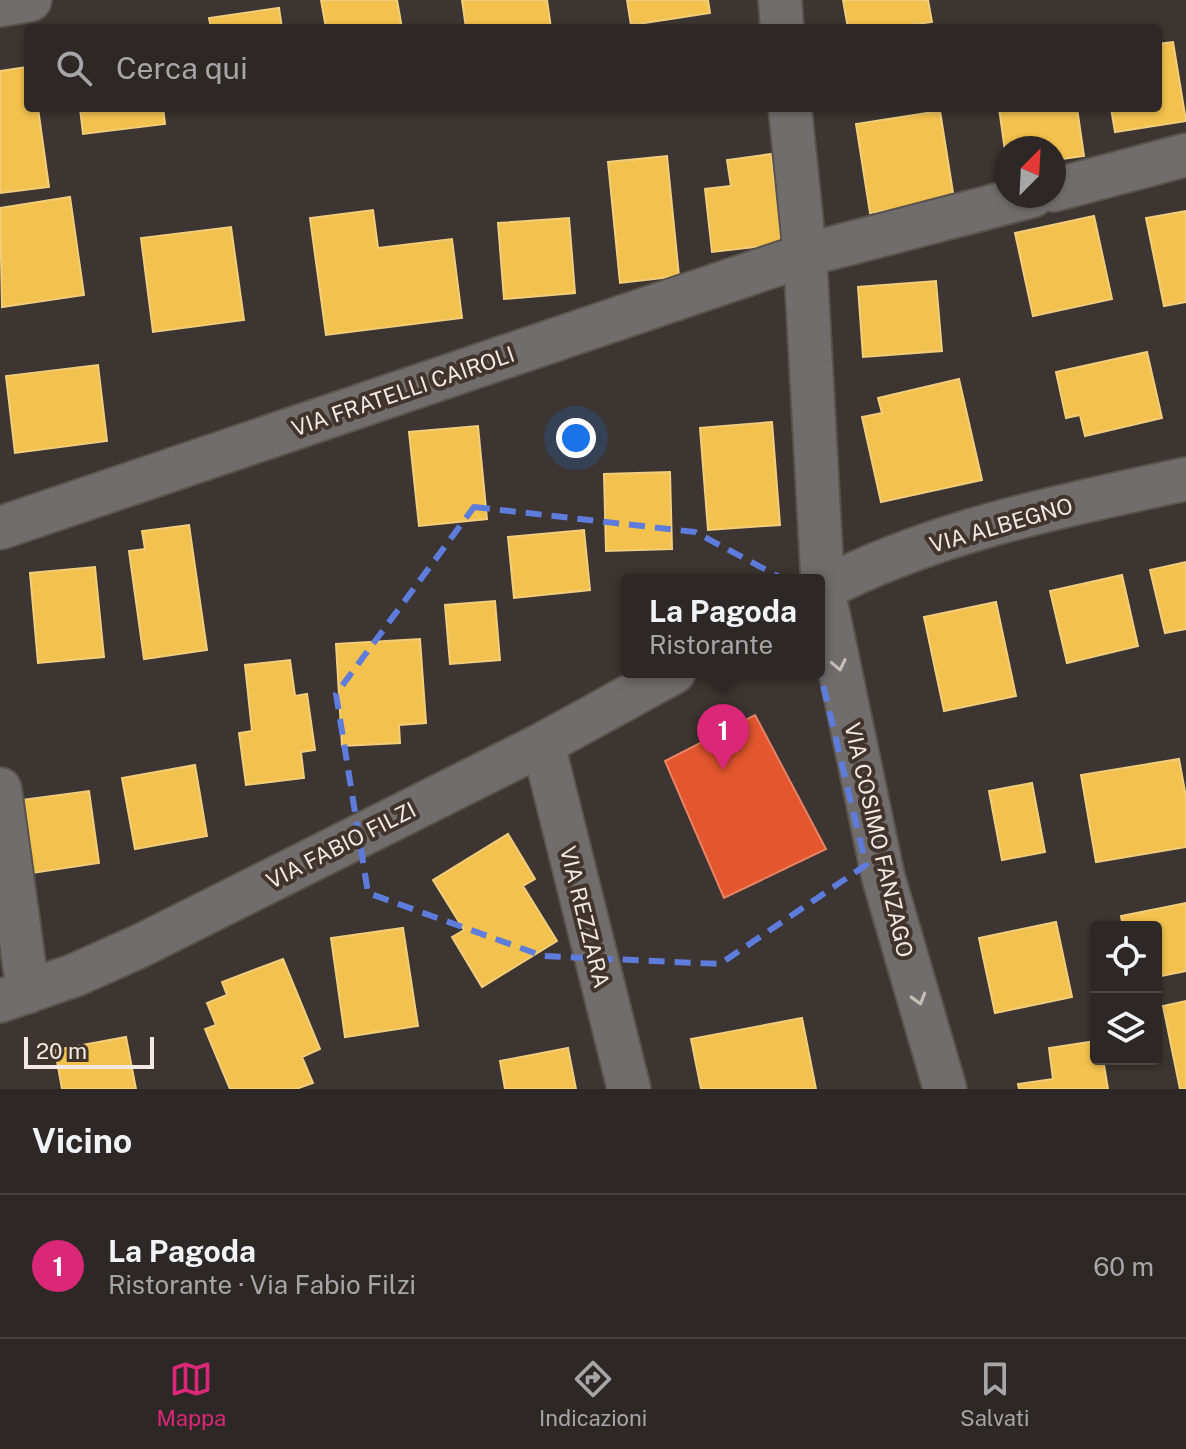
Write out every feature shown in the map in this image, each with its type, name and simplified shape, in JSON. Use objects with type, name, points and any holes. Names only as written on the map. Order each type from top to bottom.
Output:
[{"type":"street","points":[[0,5],[30,0]]},
{"type":"street","points":[[780,0],[782,24]]},
{"type":"street","name":"VIA COSIMO FANZAGO","points":[[790,112],[805,255],[820,574]]},
{"type":"street","points":[[1066,187],[1186,155]]},
{"type":"street","name":"VIA FRATELLI CAIROLI","points":[[0,528],[805,255],[994,206]]},
{"type":"street","name":"VIA ALBEGNO","points":[[825,588],[987,525],[1186,479]]},
{"type":"street","name":"VIA COSIMO FANZAGO","points":[[825,608],[883,876],[945,1089]]},
{"type":"street","name":"VIA FABIO FILZI","points":[[14,996],[132,950],[543,744],[663,678]]},
{"type":"street","name":"VIA REZZARA","points":[[543,744],[629,1089]]},
{"type":"street","points":[[0,789],[14,996]]},
{"type":"highlighted area","points":[[474,507],[695,532],[800,588],[866,865],[720,964],[543,956],[368,893],[336,694]]},
{"type":"building: Abitazioni","points":[[321,0],[397,0],[401,24],[325,24]]},
{"type":"building: Abitazioni","points":[[462,0],[547,0],[550,24],[465,24]]},
{"type":"building: Abitazioni","points":[[627,0],[708,0],[710,13],[631,24]]},
{"type":"building: Abitazioni","points":[[843,0],[928,0],[932,22],[918,24],[847,24]]},
{"type":"building: Abitazioni","points":[[279,8],[281,24],[210,24],[209,18]]},
{"type":"building: Abitazioni","points":[[1173,42],[1186,121],[1115,132],[1112,112],[1162,112],[1162,43]]},
{"type":"building: Abitazioni","points":[[24,68],[24,112],[39,112],[49,187],[0,193],[0,71]]},
{"type":"building: Abitazioni","points":[[80,112],[164,112],[165,124],[83,134]]},
{"type":"building: Abitazioni","points":[[940,112],[954,199],[870,213],[856,124]]},
{"type":"building: Abitazioni","points":[[1000,112],[1078,112],[1084,156],[1066,158],[1066,136],[1003,136]]},
{"type":"building: Abitazioni","points":[[771,154],[782,244],[712,252],[705,189],[731,186],[727,160]]},
{"type":"building: Abitazioni","points":[[667,156],[679,276],[620,283],[608,162]]},
{"type":"building: Abitazioni","points":[[70,197],[84,295],[2,307],[0,208]]},
{"type":"building: Abitazioni","points":[[373,210],[378,248],[452,239],[462,318],[326,335],[310,218]]},
{"type":"building: Abitazioni","points":[[1186,211],[1186,302],[1164,306],[1146,218]]},
{"type":"building: Abitazioni","points":[[1094,216],[1112,299],[1033,316],[1015,233]]},
{"type":"building: Abitazioni","points":[[569,218],[575,293],[504,299],[498,223]]},
{"type":"building: Abitazioni","points":[[231,227],[244,320],[153,332],[141,238]]},
{"type":"building: Abitazioni","points":[[936,281],[942,351],[863,357],[858,287]]},
{"type":"building: Abitazioni","points":[[1147,352],[1162,418],[1085,436],[1080,415],[1066,418],[1056,372]]},
{"type":"building: Abitazioni","points":[[98,365],[107,441],[15,453],[6,376]]},
{"type":"building: Abitazioni","points":[[959,379],[982,480],[881,502],[862,417],[882,413],[878,398]]},
{"type":"building: Abitazioni","points":[[772,422],[780,525],[708,530],[700,428]]},
{"type":"building: Abitazioni","points":[[478,426],[487,519],[419,526],[409,432]]},
{"type":"building: Abitazioni","points":[[670,472],[672,549],[606,551],[604,474]]},
{"type":"building: Abitazioni","points":[[189,525],[207,650],[144,659],[129,551],[145,549],[142,531]]},
{"type":"building: Abitazioni","points":[[584,530],[590,590],[514,598],[508,537]]},
{"type":"building: Abitazioni","points":[[1186,562],[1186,629],[1165,633],[1150,570]]},
{"type":"building: Abitazioni","points":[[95,567],[104,657],[38,663],[30,573]]},
{"type":"building: Abitazioni","points":[[1122,575],[1138,646],[1067,663],[1050,591]]},
{"type":"building: Abitazioni","points":[[495,601],[500,660],[450,664],[445,605]]},
{"type":"building: Abitazioni","points":[[996,602],[1016,696],[944,711],[924,617]]},
{"type":"building: Abitazioni","points":[[420,639],[426,723],[399,725],[400,743],[342,746],[336,644]]},
{"type":"building: Abitazioni","points":[[290,660],[295,696],[307,694],[315,750],[301,752],[304,778],[246,785],[239,733],[252,731],[245,665]]},
{"type":"building: Abitazioni","points":[[1179,759],[1186,797],[1186,847],[1096,862],[1081,775]]},
{"type":"building: Abitazioni","points":[[195,765],[207,836],[135,849],[122,778]]},
{"type":"building: Abitazioni","points":[[1032,783],[1045,852],[1002,860],[989,791]]},
{"type":"building: Abitazioni","points":[[89,791],[99,863],[31,873],[21,800]]},
{"type":"building: Abitazioni","points":[[508,834],[535,879],[523,886],[557,941],[482,987],[452,937],[464,930],[433,880]]},
{"type":"building: Abitazioni","points":[[1186,903],[1186,971],[1162,976],[1162,921],[1122,921],[1121,916]]},
{"type":"building: Abitazioni","points":[[1056,922],[1072,997],[995,1013],[979,938]]},
{"type":"building: Abitazioni","points":[[403,928],[418,1026],[345,1037],[331,938]]},
{"type":"building: Abitazioni","points":[[283,959],[320,1049],[302,1057],[313,1083],[296,1089],[230,1089],[205,1029],[216,1025],[207,1003],[227,995],[222,982]]},
{"type":"building: Abitazioni","points":[[1186,1001],[1186,1089],[1180,1089],[1163,1006]]},
{"type":"building: Abitazioni","points":[[802,1018],[816,1089],[701,1089],[691,1039]]},
{"type":"building: Abitazioni","points":[[126,1037],[136,1089],[62,1089],[55,1050]]},
{"type":"building: Abitazioni","points":[[1090,1042],[1090,1065],[1104,1065],[1108,1089],[1019,1089],[1018,1084],[1053,1079],[1049,1048]]},
{"type":"building: Abitazioni","points":[[568,1048],[576,1089],[505,1089],[500,1061]]},
{"type":"building: Negozi","points":[[755,715],[826,849],[724,898],[665,761]]},
{"type":"place","name":"La Pagoda","points":[[723,770]]}]
